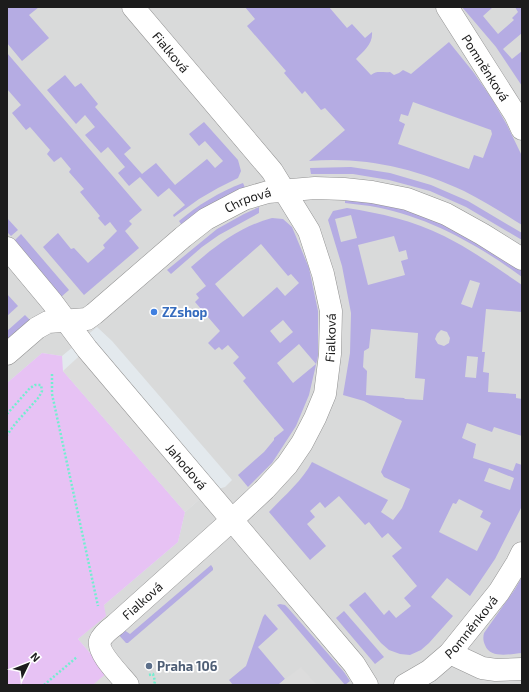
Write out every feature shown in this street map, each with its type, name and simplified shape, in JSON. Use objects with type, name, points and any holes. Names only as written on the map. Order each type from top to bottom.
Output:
[{"type":"street","name":"Fialková","points":[[128,685],[113,668],[101,650],[100,641],[105,633],[265,489],[287,465],[302,443],[315,418],[324,394],[330,354],[330,311],[323,274],[309,231],[272,171],[133,7]]},
{"type":"street","name":"Pomněnková","points":[[446,7],[515,114],[522,129]]},
{"type":"street","name":"Chrpová","points":[[7,354],[37,328],[48,322],[87,319],[206,219],[244,199],[268,192],[315,188],[344,189],[372,192],[407,199],[446,214],[482,234],[522,260]]},
{"type":"street","name":"Jahodová","points":[[7,248],[52,302],[87,349],[354,664],[366,685]]},
{"type":"street","name":"Pomněnková","points":[[404,685],[429,671],[450,653],[499,592],[522,553]]},
{"type":"street","points":[[450,653],[482,668],[496,670],[522,669]]},
{"type":"path","points":[[52,374],[52,394],[98,608]]},
{"type":"path","points":[[7,414],[30,388],[35,385],[41,385],[42,391],[39,397],[7,435]]},
{"type":"path","points":[[44,685],[81,654]]},
{"type":"shaded area","points":[[7,7],[522,7],[522,685],[93,685],[107,673],[78,639],[105,616],[104,605],[178,542],[185,512],[208,492],[225,487],[232,480],[112,341],[97,327],[62,356],[42,353],[7,383]]},
{"type":"shaded area","points":[[7,7],[39,7],[29,15],[49,38],[22,61],[7,43]]},
{"type":"shaded area","points":[[245,7],[329,7],[347,28],[352,24],[365,38],[372,32],[369,44],[356,59],[371,75],[378,72],[390,72],[394,75],[403,70],[411,74],[449,42],[474,73],[492,99],[522,156],[522,225],[464,191],[408,170],[369,162],[349,160],[309,161],[345,130],[325,108],[321,110],[305,91],[302,94],[284,73],[286,71],[247,26],[255,19]],"holes":[[[413,102],[491,130],[492,134],[483,158],[474,155],[469,169],[398,144],[405,124],[399,121],[401,114],[408,116]]]},
{"type":"shaded area","points":[[462,7],[493,7],[483,16],[498,34],[514,20],[512,18],[518,12],[515,7],[522,7],[522,33],[503,49],[512,59],[522,51],[522,86],[496,47]]},
{"type":"shaded area","points":[[7,53],[142,210],[129,221],[132,224],[125,231],[139,248],[84,295],[43,247],[58,233],[71,249],[74,248],[88,263],[105,248],[103,245],[117,231],[110,222],[105,226],[98,218],[100,216],[80,192],[84,189],[69,172],[71,169],[61,157],[54,162],[47,154],[50,150],[30,127],[26,130],[12,113],[21,105],[7,89]]},
{"type":"shaded area","points":[[65,75],[75,87],[81,83],[98,104],[95,107],[131,148],[124,154],[142,174],[156,163],[175,185],[207,159],[215,168],[223,161],[205,141],[199,146],[189,134],[204,122],[238,160],[241,171],[238,178],[199,199],[174,217],[173,215],[185,205],[169,188],[158,197],[140,177],[129,186],[118,173],[125,167],[108,147],[101,153],[85,135],[95,127],[85,115],[76,124],[47,90]]},
{"type":"shaded area","points":[[351,167],[390,173],[431,185],[468,201],[522,233],[522,240],[466,207],[430,191],[389,180],[353,174],[311,174],[310,168]]},
{"type":"shaded area","points":[[243,183],[246,190],[183,227],[179,221],[209,199]]},
{"type":"shaded area","points":[[345,195],[429,214],[522,267],[522,277],[487,253],[450,232],[411,216],[390,210],[345,203]]},
{"type":"shaded area","points":[[259,207],[259,213],[219,235],[202,247],[171,274],[167,270],[217,229]]},
{"type":"shaded area","points":[[347,208],[359,210],[397,218],[421,226],[464,247],[522,285],[522,312],[486,309],[482,352],[485,352],[483,372],[489,373],[488,392],[516,394],[516,398],[522,399],[522,436],[494,427],[492,432],[467,423],[462,438],[476,444],[473,458],[513,471],[516,463],[522,465],[522,506],[495,559],[470,596],[447,578],[431,597],[453,616],[429,643],[421,650],[410,655],[400,654],[389,650],[381,643],[349,605],[365,592],[384,615],[389,610],[396,618],[411,606],[404,598],[417,586],[392,556],[402,548],[388,533],[382,538],[369,522],[365,525],[339,496],[325,508],[320,502],[310,511],[315,517],[307,524],[326,546],[310,560],[269,512],[298,482],[312,462],[388,500],[381,512],[393,520],[402,508],[410,489],[384,477],[381,472],[402,421],[364,401],[343,395],[350,353],[351,313],[342,266],[328,220],[333,211]],"holes":[[[351,215],[357,238],[341,242],[335,219]],[[394,236],[399,252],[406,250],[408,259],[401,261],[405,275],[368,285],[358,245]],[[470,280],[480,283],[472,308],[461,304]],[[371,329],[418,333],[415,378],[425,379],[423,400],[366,395],[367,371],[363,367],[364,351],[369,348]],[[441,330],[447,332],[450,338],[449,343],[444,346],[438,344],[435,339]],[[467,356],[478,357],[476,378],[465,377]],[[489,468],[514,478],[510,490],[484,481]],[[459,499],[483,511],[480,517],[491,523],[477,551],[439,532],[453,503],[456,504]]]},
{"type":"shaded area","points":[[7,218],[18,230],[11,236],[7,232]]},
{"type":"shaded area","points":[[272,218],[283,219],[292,227],[309,268],[318,311],[318,356],[309,395],[296,426],[272,463],[248,487],[238,475],[264,452],[274,438],[284,430],[243,381],[246,378],[233,363],[239,357],[228,345],[222,350],[219,347],[215,350],[208,343],[220,331],[195,302],[199,298],[196,294],[206,286],[191,267],[239,231]],"holes":[[[261,244],[288,276],[291,274],[299,283],[285,296],[277,287],[243,317],[215,284]],[[283,320],[293,332],[280,343],[270,331]],[[299,344],[316,364],[293,383],[277,363]]]},
{"type":"shaded area","points":[[21,234],[69,290],[61,297],[14,241]]},
{"type":"shaded area","points":[[7,294],[18,306],[7,316]]},
{"type":"shaded area","points":[[25,315],[30,320],[7,340],[7,331]]},
{"type":"shaded area","points":[[87,349],[208,492],[185,512],[63,371]]},
{"type":"shaded area","points":[[42,353],[62,356],[63,371],[185,512],[178,542],[104,605],[106,616],[78,639],[107,673],[93,685],[7,685],[7,383]]},
{"type":"shaded area","points":[[211,565],[213,570],[128,643],[126,643],[117,633],[124,630],[130,634]]},
{"type":"shaded area","points":[[522,577],[522,653],[506,655],[496,654],[491,652],[484,644],[484,633]]},
{"type":"shaded area","points":[[277,605],[285,605],[288,608],[344,672],[350,681],[345,685]]},
{"type":"shaded area","points":[[344,611],[384,657],[375,664],[336,618]]},
{"type":"shaded area","points":[[265,614],[278,629],[258,647],[285,679],[278,685],[233,685],[229,680],[246,666]]},
{"type":"shaded area","points":[[301,667],[317,685],[278,685],[285,679]]},
{"type":"shaded area","points":[[113,668],[128,685],[93,685]]},
{"type":"place","name":"ZZshop","points":[[154,312]]},
{"type":"place","name":"Praha 106","points":[[149,666]]}]
